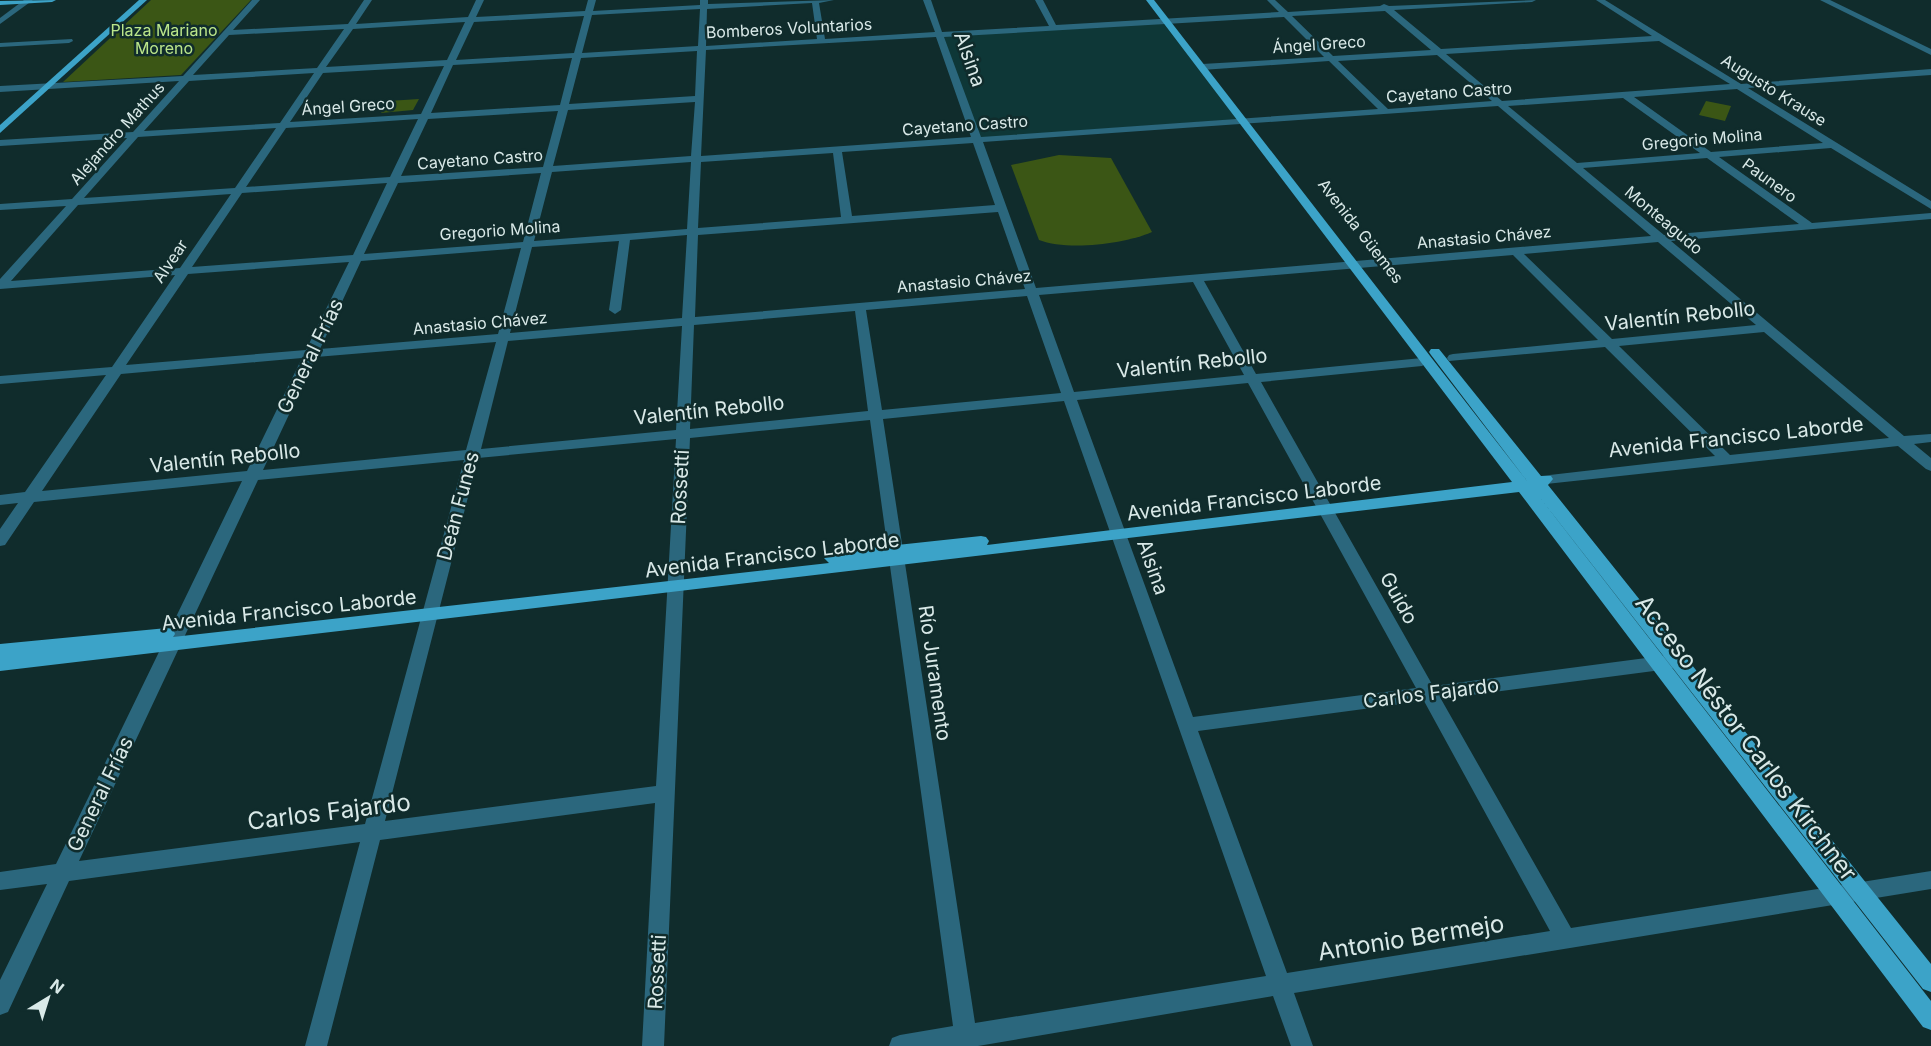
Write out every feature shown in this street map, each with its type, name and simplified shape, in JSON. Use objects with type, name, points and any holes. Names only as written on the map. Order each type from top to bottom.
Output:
[{"type":"main road","points":[[0,3],[52,0]]},
{"type":"main road","points":[[0,118],[133,0]]},
{"type":"main road","points":[[0,130],[143,0]]},
{"type":"main road","name":"Avenida Güemes","points":[[1150,0],[1170,21],[1531,480]]},
{"type":"main road","name":"Avenida Güemes","points":[[1158,0],[1170,21]]},
{"type":"main road","name":"Avenida Francisco Laborde","points":[[0,651],[176,638],[431,611],[1531,480]]},
{"type":"main road","name":"Acceso Néstor Carlos Kirchner","points":[[1531,480],[1931,981]]},
{"type":"main road","name":"Acceso Néstor Carlos Kirchner","points":[[1531,480],[1657,663],[1931,1019]]},
{"type":"main road","name":"Avenida Francisco Laborde","points":[[0,664],[176,638]]},
{"type":"street","name":"Alejandro Mathus","points":[[0,285],[256,0]]},
{"type":"street","name":"Alvear","points":[[0,541],[368,0]]},
{"type":"street","name":"General Frías","points":[[0,1004],[480,0]]},
{"type":"street","name":"Deán Funes","points":[[316,1046],[592,0]]},
{"type":"street","points":[[815,0],[821,41]]},
{"type":"street","points":[[227,33],[588,13],[703,3],[830,0]]},
{"type":"street","name":"Alsina","points":[[927,0],[1302,1046]]},
{"type":"street","points":[[1039,0],[1054,28]]},
{"type":"street","points":[[1271,0],[1385,111]]},
{"type":"street","name":"Monteagudo","points":[[1377,0],[1931,465]]},
{"type":"street","name":"Bomberos Voluntarios","points":[[0,89],[1532,0]]},
{"type":"street","name":"Augusto Krause","points":[[1600,0],[1931,206]]},
{"type":"street","points":[[1824,0],[1931,51]]},
{"type":"street","points":[[0,22],[28,1]]},
{"type":"street","name":"Rossetti","points":[[653,1046],[703,3]]},
{"type":"street","name":"Ángel Greco","points":[[1205,67],[1661,38]]},
{"type":"street","points":[[0,45],[69,41]]},
{"type":"street","name":"Cayetano Castro","points":[[0,207],[1500,104],[1931,72]]},
{"type":"street","name":"Paunero","points":[[1625,95],[1809,226]]},
{"type":"street","name":"Ángel Greco","points":[[0,143],[698,99]]},
{"type":"street","name":"Gregorio Molina","points":[[1574,166],[1832,145]]},
{"type":"street","points":[[837,149],[847,220]]},
{"type":"street","name":"Gregorio Molina","points":[[0,285],[1002,208]]},
{"type":"street","name":"Anastasio Chávez","points":[[0,380],[1931,216]]},
{"type":"street","points":[[615,310],[625,237]]},
{"type":"street","points":[[1515,251],[1727,460]]},
{"type":"street","name":"Guido","points":[[1196,278],[1566,939]]},
{"type":"street","name":"Río Juramento","points":[[860,307],[967,1041]]},
{"type":"street","name":"Valentín Rebollo","points":[[1453,358],[1767,328]]},
{"type":"street","name":"Valentín Rebollo","points":[[0,500],[1422,362]]},
{"type":"street","name":"Avenida Francisco Laborde","points":[[1531,480],[1931,438]]},
{"type":"street","name":"Carlos Fajardo","points":[[1187,725],[1676,661]]},
{"type":"street","name":"Carlos Fajardo","points":[[0,881],[665,793]]},
{"type":"street","name":"Antonio Bermejo","points":[[900,1046],[967,1041],[1280,985],[1931,880]]},
{"type":"shaded area","points":[[1163,23],[1238,119],[980,138],[943,36]]},
{"type":"green space","name":"Plaza Mariano Moreno","points":[[151,0],[251,0],[181,75],[63,82]]},
{"type":"green space","points":[[419,99],[413,110],[381,113],[388,101]]},
{"type":"green space","points":[[1706,101],[1731,106],[1725,121],[1699,115]]},
{"type":"green space","points":[[1059,155],[1111,158],[1152,232],[1127,240],[1096,245],[1065,245],[1039,240],[1011,165]]}]
